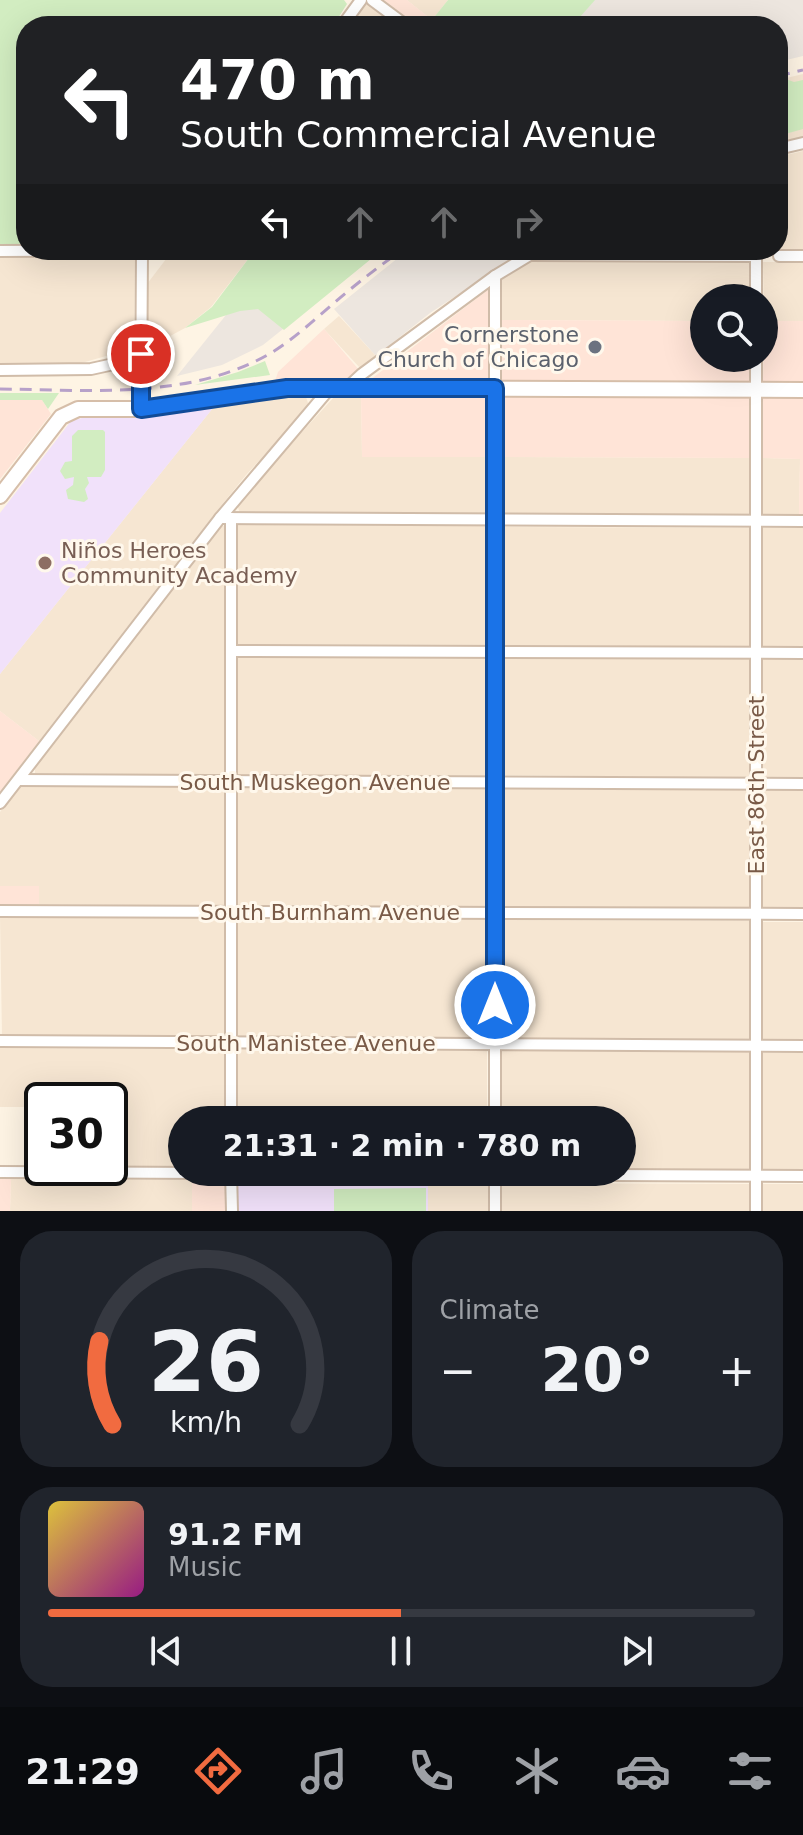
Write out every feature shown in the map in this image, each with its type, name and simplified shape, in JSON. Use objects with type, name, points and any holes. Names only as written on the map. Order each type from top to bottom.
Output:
[{"type":"main road","points":[[0,496],[55,423],[71,411],[141,409],[272,390],[331,387],[803,390]]},
{"type":"street","points":[[372,0],[394,16]]},
{"type":"street","points":[[141,409],[142,260]]},
{"type":"street","points":[[348,387],[495,276],[521,260]]},
{"type":"street","points":[[756,260],[756,284]]},
{"type":"street","points":[[495,276],[495,1106]]},
{"type":"street","points":[[0,370],[91,369],[141,358]]},
{"type":"street","name":"East 86th Street","points":[[756,372],[756,1211]]},
{"type":"street","points":[[0,803],[331,387]]},
{"type":"street","points":[[226,518],[803,521]]},
{"type":"street","points":[[226,518],[231,651],[231,1106]]},
{"type":"street","points":[[231,651],[803,653]]},
{"type":"street","name":"South Muskegon Avenue","points":[[19,780],[803,784]]},
{"type":"street","name":"South Burnham Avenue","points":[[0,911],[803,914]]},
{"type":"street","name":"South Manistee Avenue","points":[[0,1041],[803,1046]]},
{"type":"street","points":[[0,1172],[168,1173]]},
{"type":"street","points":[[636,1175],[803,1176]]},
{"type":"street","points":[[231,1186],[232,1211]]},
{"type":"street","points":[[495,1186],[495,1211]]},
{"type":"shaded area","points":[[383,0],[407,0],[427,16],[404,16]]},
{"type":"shaded area","points":[[407,0],[448,0],[435,16],[427,16]]},
{"type":"shaded area","points":[[470,0],[803,0],[803,56],[788,60],[788,16],[458,16]]},
{"type":"shaded area","points":[[368,3],[384,16],[356,16]]},
{"type":"shaded area","points":[[803,74],[803,137],[788,141],[788,78]]},
{"type":"shaded area","points":[[803,151],[803,250],[788,250],[788,155]]},
{"type":"shaded area","points":[[0,256],[16,256],[16,260],[135,260],[134,348],[78,364],[0,366]]},
{"type":"shaded area","points":[[165,260],[247,260],[211,307],[185,328],[146,349],[147,284]]},
{"type":"shaded area","points":[[358,260],[369,260],[263,345],[222,365],[177,376],[226,315]]},
{"type":"shaded area","points":[[395,260],[511,260],[430,313],[376,356],[334,309]]},
{"type":"shaded area","points":[[531,261],[750,262],[751,284],[690,284],[690,321],[501,320],[501,280]]},
{"type":"shaded area","points":[[763,262],[803,262],[803,321],[778,321],[778,284],[763,284]]},
{"type":"shaded area","points":[[489,289],[489,380],[370,380]]},
{"type":"shaded area","points":[[339,316],[376,356],[361,369],[324,329]]},
{"type":"shaded area","points":[[501,320],[690,321],[690,372],[751,372],[751,381],[501,380]]},
{"type":"shaded area","points":[[778,321],[803,321],[803,381],[763,381],[763,372],[778,372]]},
{"type":"shaded area","points":[[324,329],[359,370],[345,380],[275,381],[278,372]]},
{"type":"shaded area","points":[[335,396],[361,396],[362,457],[489,457],[489,514],[240,513],[237,505],[241,499]]},
{"type":"shaded area","points":[[361,396],[489,397],[489,457],[362,457]]},
{"type":"shaded area","points":[[306,397],[309,406],[212,517],[39,741],[0,711],[0,674],[213,408]]},
{"type":"shaded area","points":[[500,397],[751,398],[751,458],[500,457]]},
{"type":"shaded area","points":[[762,398],[803,398],[803,516],[799,516],[800,459],[763,458]]},
{"type":"shaded area","points":[[0,400],[42,400],[51,414],[0,479]]},
{"type":"shaded area","name":"Niños Heroes Community Academy","points":[[213,408],[0,674],[0,513],[71,421]]},
{"type":"shaded area","points":[[500,457],[751,458],[751,516],[500,515]]},
{"type":"shaded area","points":[[763,458],[800,459],[799,516],[763,516]]},
{"type":"shaded area","points":[[238,525],[489,526],[489,645],[238,644]]},
{"type":"shaded area","points":[[221,526],[227,526],[226,775],[35,773],[35,767]]},
{"type":"shaded area","points":[[500,527],[751,528],[751,647],[500,645]]},
{"type":"shaded area","points":[[763,528],[803,528],[803,647],[762,646]]},
{"type":"shaded area","points":[[237,656],[489,658],[489,776],[238,775]]},
{"type":"shaded area","points":[[500,657],[752,659],[752,778],[500,775]]},
{"type":"shaded area","points":[[762,659],[803,659],[803,778],[763,778]]},
{"type":"shaded area","points":[[0,711],[39,741],[0,792]]},
{"type":"shaded area","points":[[20,786],[227,787],[227,906],[39,904],[39,886],[0,886],[0,812]]},
{"type":"shaded area","points":[[238,787],[488,788],[489,908],[238,906]]},
{"type":"shaded area","points":[[500,789],[751,790],[752,909],[500,907]]},
{"type":"shaded area","points":[[763,790],[803,790],[803,909],[763,909]]},
{"type":"shaded area","points":[[0,886],[39,886],[39,904],[0,904]]},
{"type":"shaded area","points":[[0,916],[226,918],[226,1037],[2,1036]]},
{"type":"shaded area","points":[[238,918],[489,919],[489,1038],[237,1037]]},
{"type":"shaded area","points":[[500,920],[752,921],[751,1040],[500,1038]]},
{"type":"shaded area","points":[[763,922],[803,922],[803,1041],[763,1041]]},
{"type":"shaded area","points":[[0,1048],[227,1049],[226,1106],[168,1106],[168,1168],[128,1167],[128,1082],[24,1082],[24,1107],[0,1107]]},
{"type":"shaded area","points":[[238,1049],[487,1051],[487,1106],[238,1106]]},
{"type":"shaded area","points":[[500,1050],[751,1052],[751,1172],[636,1171],[636,1106],[500,1106]]},
{"type":"shaded area","points":[[763,1053],[803,1053],[803,1172],[762,1171]]},
{"type":"shaded area","points":[[0,1179],[11,1179],[10,1211],[0,1211]]},
{"type":"shaded area","points":[[11,1179],[24,1179],[24,1186],[128,1186],[128,1180],[168,1180],[168,1186],[192,1186],[192,1211],[10,1211]]},
{"type":"shaded area","points":[[751,1184],[751,1211],[500,1211],[500,1186]]},
{"type":"shaded area","points":[[762,1184],[803,1184],[803,1211],[762,1211]]},
{"type":"shaded area","points":[[192,1186],[226,1186],[226,1211],[192,1211]]},
{"type":"shaded area","points":[[238,1186],[428,1186],[428,1211],[238,1211]]},
{"type":"shaded area","points":[[428,1186],[489,1186],[489,1211],[428,1211]]},
{"type":"green space","points":[[0,0],[344,0],[347,4],[339,16],[16,16],[16,246],[0,246]]},
{"type":"green space","points":[[448,0],[595,0],[581,16],[435,16]]},
{"type":"green space","points":[[788,80],[803,80],[803,129],[788,133]]},
{"type":"green space","points":[[247,260],[370,260],[284,330],[258,309],[240,311],[185,328],[212,307]]},
{"type":"green space","points":[[265,361],[270,375],[195,385],[238,372]]},
{"type":"green space","points":[[0,393],[59,393],[48,409],[42,400],[0,400]]},
{"type":"green space","points":[[78,430],[105,432],[105,470],[101,477],[87,477],[89,483],[85,489],[88,499],[84,502],[68,499],[66,490],[73,485],[74,477],[65,479],[60,471],[65,462],[72,461],[72,436]]},
{"type":"green space","points":[[426,1188],[426,1211],[334,1211],[334,1189]]},
{"type":"railway","points":[[788,74],[803,70]]},
{"type":"railway","points":[[0,389],[139,389],[207,379],[240,368],[288,342],[389,260]]},
{"type":"place","name":"Cornerstone Church of Chicago","points":[[595,347]]},
{"type":"place","name":"Niños Heroes Community Academy","points":[[45,563]]},
{"type":"route","points":[[141,354],[141,409],[287,388],[495,388],[495,1005]]}]
